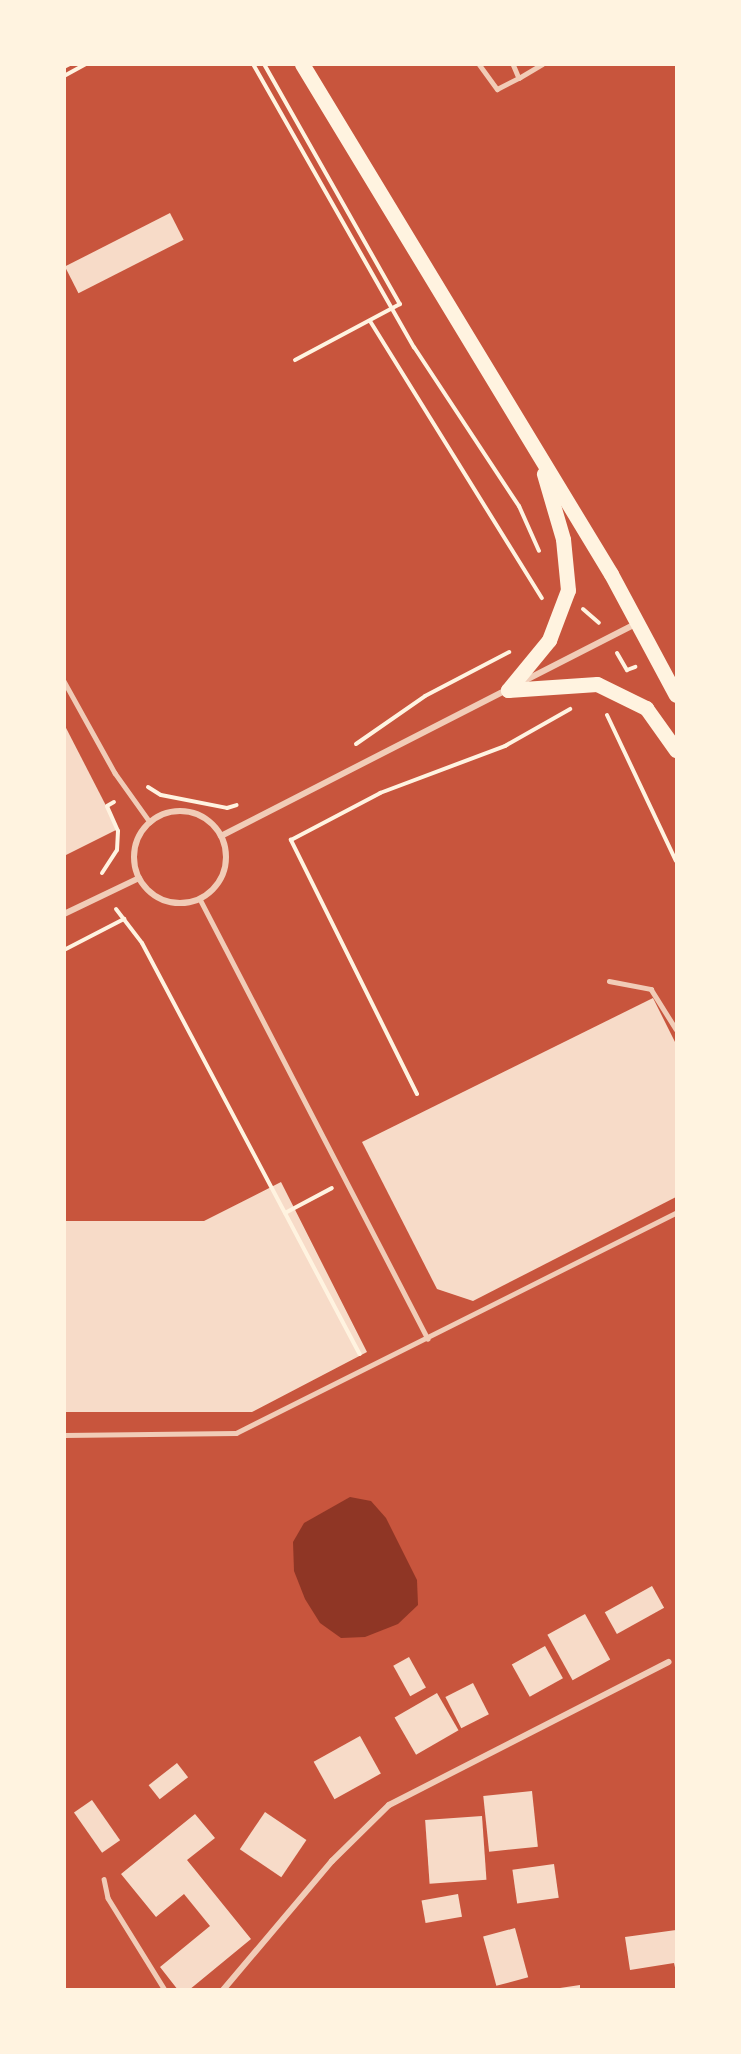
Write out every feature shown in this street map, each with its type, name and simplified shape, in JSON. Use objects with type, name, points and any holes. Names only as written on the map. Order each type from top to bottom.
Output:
[{"type":"main road","points":[[302,64],[639,622],[676,695]]},
{"type":"main road","points":[[508,690],[549,640],[568,591],[563,539],[537,451]]},
{"type":"main road","points":[[508,690],[573,682],[609,689],[646,708],[676,750]]},
{"type":"street","points":[[221,836],[639,622]]},
{"type":"street","points":[[189,812],[213,825],[221,836],[226,857],[222,877],[200,899],[166,901],[139,878],[135,849],[150,822],[189,812]]},
{"type":"street","points":[[64,914],[139,878]]},
{"type":"street","points":[[223,1989],[332,1861],[389,1805],[668,1662]]},
{"type":"lane","points":[[478,64],[497,89],[542,64]]},
{"type":"lane","points":[[513,64],[519,78]]},
{"type":"lane","points":[[64,681],[130,794],[150,822]]},
{"type":"lane","points":[[200,899],[428,1338]]},
{"type":"lane","points":[[609,981],[651,989],[676,1029]]},
{"type":"lane","points":[[64,1435],[236,1433],[676,1213]]},
{"type":"lane","points":[[104,1879],[108,1898],[165,1989]]},
{"type":"path","points":[[64,67],[70,64]]},
{"type":"path","points":[[64,76],[86,64]]},
{"type":"path","points":[[253,64],[392,308],[519,506],[540,556]]},
{"type":"path","points":[[264,64],[368,243],[400,304],[295,360]]},
{"type":"path","points":[[370,321],[542,599]]},
{"type":"path","points":[[542,578],[544,608]]},
{"type":"path","points":[[347,749],[425,696],[518,647]]},
{"type":"path","points":[[627,670],[609,689],[604,708],[676,861]]},
{"type":"path","points":[[417,1094],[291,840],[380,793],[505,746],[570,709],[581,709]]},
{"type":"path","points":[[247,801],[227,808],[161,795],[147,787],[130,794],[107,806],[118,831],[113,861],[96,878],[105,894],[142,943],[368,1369]]},
{"type":"path","points":[[64,950],[124,919]]},
{"type":"path","points":[[285,1213],[345,1182]]},
{"type":"shaded area","points":[[350,1497],[371,1501],[386,1518],[417,1580],[418,1605],[398,1624],[365,1637],[341,1638],[320,1623],[305,1599],[294,1571],[293,1542],[304,1523]]},
{"type":"building","points":[[170,213],[184,240],[78,293],[65,267]]},
{"type":"building","points":[[64,724],[118,829],[64,856]]},
{"type":"building","points":[[653,998],[676,1044],[676,1197],[473,1301],[437,1289],[362,1142]]},
{"type":"building","points":[[281,1182],[367,1352],[252,1412],[64,1412],[64,1221],[204,1221]]},
{"type":"building","points":[[652,1586],[664,1608],[617,1634],[605,1612]]},
{"type":"building","points":[[585,1614],[610,1659],[573,1680],[547,1635]]},
{"type":"building","points":[[545,1646],[563,1678],[530,1697],[512,1664]]},
{"type":"building","points":[[409,1657],[426,1688],[410,1696],[393,1666]]},
{"type":"building","points":[[473,1683],[489,1714],[461,1728],[445,1697]]},
{"type":"building","points":[[437,1693],[458,1730],[416,1755],[395,1718]]},
{"type":"building","points":[[360,1736],[381,1774],[334,1799],[314,1762]]},
{"type":"building","points":[[177,1763],[188,1777],[160,1799],[149,1785]]},
{"type":"building","points":[[532,1791],[538,1847],[489,1852],[483,1796]]},
{"type":"building","points":[[92,1800],[120,1840],[102,1853],[74,1813]]},
{"type":"building","points":[[265,1812],[306,1840],[281,1877],[240,1849]]},
{"type":"building","points":[[195,1814],[215,1838],[187,1860],[251,1939],[189,1990],[178,1990],[160,1967],[210,1926],[184,1894],[156,1917],[121,1874]]},
{"type":"building","points":[[482,1816],[486,1880],[430,1884],[425,1820]]},
{"type":"building","points":[[554,1864],[559,1898],[517,1904],[512,1870]]},
{"type":"building","points":[[458,1894],[462,1917],[426,1923],[422,1900]]},
{"type":"building","points":[[515,1928],[528,1977],[496,1986],[483,1937]]},
{"type":"building","points":[[676,1930],[676,1972],[674,1963],[630,1970],[625,1937]]},
{"type":"building","points":[[580,1985],[580,1990],[560,1990],[560,1988]]}]
